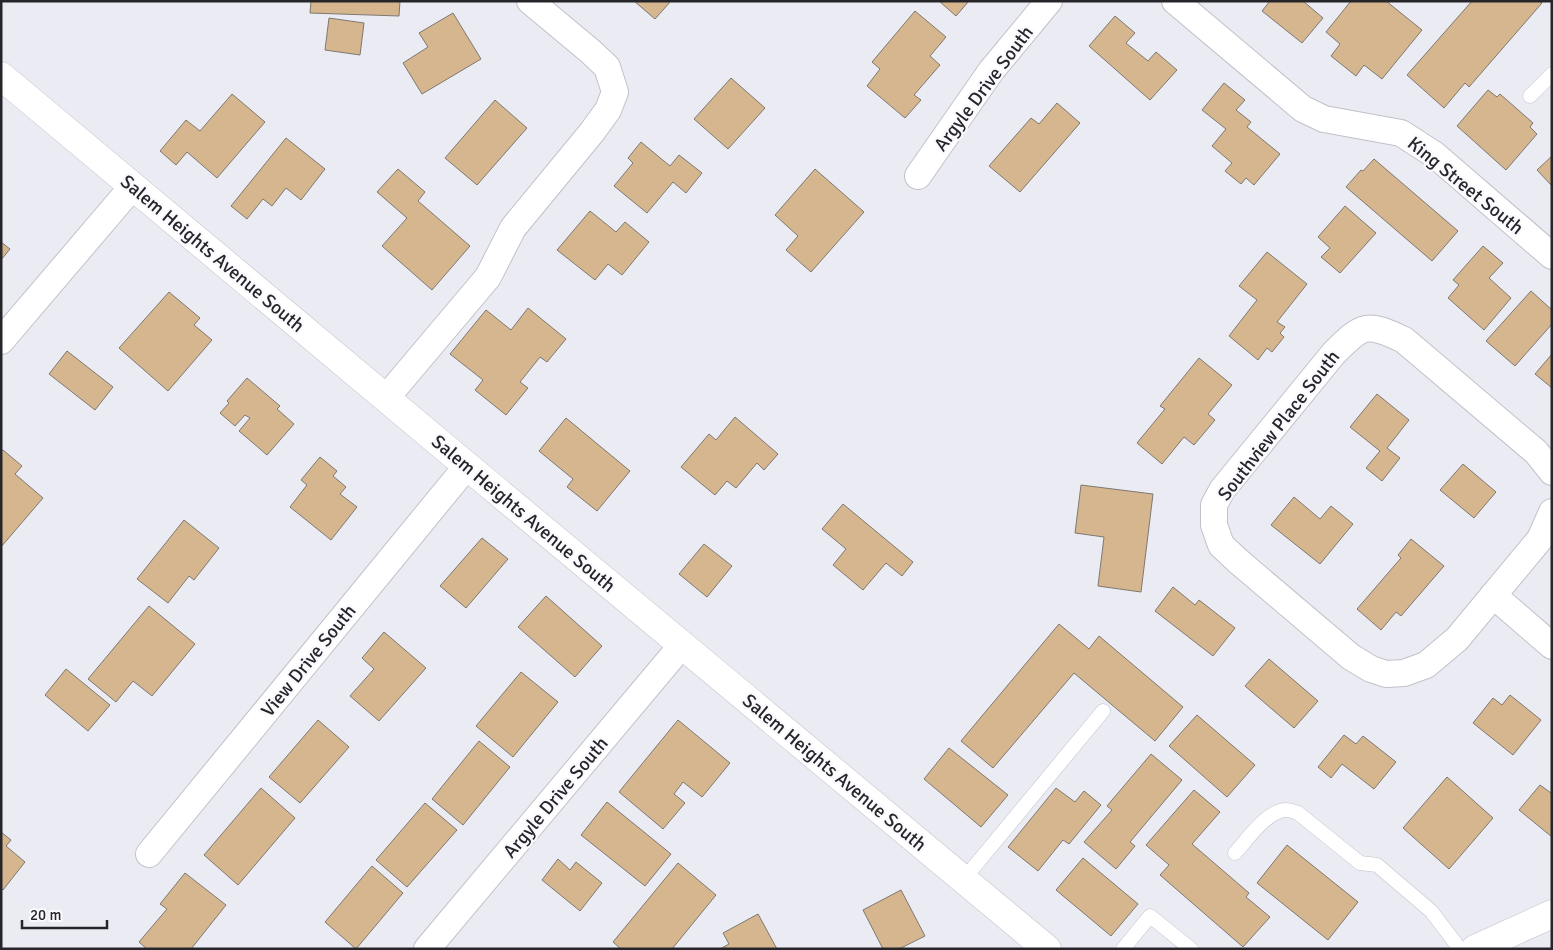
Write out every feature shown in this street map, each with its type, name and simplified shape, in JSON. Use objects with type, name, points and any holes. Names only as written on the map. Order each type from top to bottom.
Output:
[{"type":"street","points":[[386,398],[488,277],[513,228],[592,132],[608,110],[615,92],[606,67],[590,50],[530,1]]},
{"type":"street","name":"Argyle Drive South","points":[[918,176],[990,71],[1049,1]]},
{"type":"street","name":"King Street South","points":[[1175,1],[1303,109],[1324,119],[1401,133],[1435,155],[1552,256]]},
{"type":"street","name":"Salem Heights Avenue South","points":[[1,76],[1047,949]]},
{"type":"street","points":[[1,341],[133,186]]},
{"type":"street","name":"Southview Place South","points":[[1552,472],[1536,452],[1404,340],[1383,330],[1369,328],[1352,335],[1334,352],[1222,490],[1214,506],[1214,525],[1221,545],[1238,561],[1351,657],[1371,669],[1386,674],[1404,673],[1426,664],[1457,639],[1540,539],[1552,512]]},
{"type":"street","name":"View Drive South","points":[[149,854],[467,466]]},
{"type":"street","points":[[1493,596],[1552,646]]},
{"type":"street","name":"Argyle Drive South","points":[[427,949],[682,645]]},
{"type":"street","points":[[1475,949],[1552,914]]},
{"type":"lane","points":[[1530,96],[1552,74]]},
{"type":"lane","points":[[964,879],[1103,710]]},
{"type":"lane","points":[[1235,853],[1269,816],[1278,811],[1288,810],[1298,813],[1360,863],[1377,865],[1431,911],[1460,949]]},
{"type":"lane","points":[[1123,949],[1150,916],[1191,949]]},
{"type":"building","points":[[311,1],[400,1],[399,16],[310,13]]},
{"type":"building","points":[[634,1],[671,1],[655,19]]},
{"type":"building","points":[[939,1],[969,1],[956,16]]},
{"type":"building","points":[[1270,1],[1303,1],[1323,18],[1302,43],[1262,11]]},
{"type":"building","points":[[1351,1],[1386,1],[1422,30],[1382,79],[1364,65],[1356,76],[1331,56],[1340,44],[1326,32]]},
{"type":"building","points":[[1472,1],[1539,1],[1542,3],[1469,87],[1465,83],[1444,108],[1407,75]]},
{"type":"building","points":[[915,11],[946,37],[930,56],[940,65],[914,95],[921,100],[905,118],[867,86],[880,69],[872,62]]},
{"type":"building","points":[[453,13],[481,59],[422,94],[403,63],[428,47],[419,33]]},
{"type":"building","points":[[1115,16],[1135,33],[1126,43],[1148,61],[1156,52],[1177,70],[1150,100],[1089,46]]},
{"type":"building","points":[[329,18],[364,23],[360,55],[325,50]]},
{"type":"building","points":[[731,78],[765,108],[728,149],[694,119]]},
{"type":"building","points":[[1224,83],[1245,100],[1236,110],[1251,122],[1247,127],[1280,154],[1254,185],[1246,178],[1241,184],[1225,171],[1232,163],[1212,146],[1226,129],[1202,110]]},
{"type":"building","points":[[1488,90],[1497,97],[1500,94],[1533,123],[1530,127],[1537,134],[1506,170],[1457,126]]},
{"type":"building","points":[[232,94],[265,122],[217,178],[187,152],[176,165],[160,151],[186,120],[200,131]]},
{"type":"building","points":[[495,100],[527,128],[477,185],[445,158]]},
{"type":"building","points":[[1057,103],[1080,123],[1020,192],[989,166],[1031,118],[1039,124]]},
{"type":"building","points":[[286,138],[325,169],[301,200],[286,188],[272,206],[263,199],[247,219],[231,206]]},
{"type":"building","points":[[641,142],[670,166],[679,155],[702,173],[686,193],[673,182],[647,213],[614,186],[633,163],[628,158]]},
{"type":"building","points":[[1552,156],[1552,186],[1537,170]]},
{"type":"building","points":[[1374,159],[1458,231],[1432,261],[1346,187]]},
{"type":"building","points":[[398,169],[425,192],[418,201],[470,246],[432,290],[382,246],[407,218],[377,192]]},
{"type":"building","points":[[815,169],[864,212],[811,272],[786,250],[798,236],[775,215]]},
{"type":"building","points":[[1345,206],[1376,233],[1340,273],[1321,257],[1330,248],[1318,237]]},
{"type":"building","points":[[590,211],[616,232],[625,222],[649,242],[622,275],[608,264],[595,280],[557,250]]},
{"type":"building","points":[[1,242],[10,249],[1,260]]},
{"type":"building","points":[[1483,246],[1503,263],[1489,278],[1511,298],[1484,330],[1448,298],[1459,285],[1453,280]]},
{"type":"building","points":[[1267,252],[1307,284],[1277,322],[1285,327],[1280,333],[1284,337],[1272,352],[1267,348],[1258,360],[1229,336],[1257,300],[1239,286]]},
{"type":"building","points":[[1531,291],[1552,310],[1552,324],[1515,366],[1486,341]]},
{"type":"building","points":[[169,292],[200,318],[194,325],[212,340],[168,391],[119,348]]},
{"type":"building","points":[[528,308],[566,339],[547,362],[540,357],[520,382],[528,388],[506,415],[475,390],[483,380],[450,354],[486,310],[511,330]]},
{"type":"building","points":[[67,351],[113,387],[95,410],[49,374]]},
{"type":"building","points":[[1552,354],[1552,388],[1535,374]]},
{"type":"building","points":[[1199,358],[1232,385],[1208,414],[1215,420],[1194,445],[1184,437],[1162,464],[1137,443],[1165,409],[1160,406]]},
{"type":"building","points":[[247,378],[280,406],[277,409],[294,424],[267,455],[239,431],[250,418],[245,415],[235,426],[220,413],[229,403],[227,401]]},
{"type":"building","points":[[1377,394],[1409,420],[1387,448],[1400,458],[1382,481],[1366,468],[1380,451],[1350,427]]},
{"type":"building","points":[[735,417],[778,454],[764,470],[757,463],[736,488],[727,481],[715,495],[681,467],[709,434],[716,440]]},
{"type":"building","points":[[566,418],[630,471],[597,511],[567,487],[573,479],[539,451]]},
{"type":"building","points":[[3,450],[22,466],[15,474],[43,498],[1,547],[1,451]]},
{"type":"building","points":[[320,457],[337,471],[333,476],[346,487],[340,494],[357,507],[331,540],[290,507],[307,485],[301,480]]},
{"type":"building","points":[[1463,464],[1496,492],[1474,518],[1440,490]]},
{"type":"building","points":[[1081,485],[1153,494],[1141,592],[1098,586],[1104,537],[1075,533]]},
{"type":"building","points":[[1294,497],[1320,519],[1331,506],[1353,524],[1320,564],[1271,525]]},
{"type":"building","points":[[843,504],[913,562],[902,576],[886,563],[863,590],[833,565],[846,549],[822,529]]},
{"type":"building","points":[[184,520],[219,548],[194,580],[189,576],[168,603],[137,579]]},
{"type":"building","points":[[482,538],[508,559],[466,608],[440,586]]},
{"type":"building","points":[[1411,539],[1444,566],[1401,616],[1396,612],[1381,630],[1357,609],[1401,558],[1398,555]]},
{"type":"building","points":[[704,544],[732,566],[707,597],[679,574]]},
{"type":"building","points":[[1173,587],[1195,605],[1199,600],[1235,628],[1213,656],[1155,611]]},
{"type":"building","points":[[546,596],[602,646],[575,677],[518,627]]},
{"type":"building","points":[[149,606],[195,644],[152,696],[133,681],[116,702],[88,679]]},
{"type":"building","points":[[1059,624],[1089,649],[1099,636],[1183,707],[1155,741],[1074,673],[993,768],[961,741]]},
{"type":"building","points":[[384,632],[426,668],[379,721],[350,696],[374,669],[362,658]]},
{"type":"building","points":[[1269,659],[1318,701],[1294,728],[1245,686]]},
{"type":"building","points":[[66,669],[110,705],[88,731],[45,695]]},
{"type":"building","points":[[521,672],[558,702],[513,757],[476,726]]},
{"type":"building","points":[[1510,695],[1541,720],[1513,755],[1473,723],[1493,698],[1502,705]]},
{"type":"building","points":[[1197,715],[1255,765],[1227,797],[1169,746]]},
{"type":"building","points":[[318,720],[349,747],[300,803],[269,777]]},
{"type":"building","points":[[678,720],[730,763],[702,797],[683,782],[674,794],[685,803],[663,829],[619,792]]},
{"type":"building","points":[[1344,735],[1356,744],[1363,736],[1396,762],[1374,789],[1342,764],[1331,778],[1318,767]]},
{"type":"building","points":[[479,741],[510,767],[463,825],[432,799]]},
{"type":"building","points":[[949,748],[1008,795],[981,827],[924,779]]},
{"type":"building","points":[[1151,754],[1182,780],[1130,842],[1135,846],[1116,869],[1084,842],[1112,810],[1107,806]]},
{"type":"building","points":[[1447,777],[1493,818],[1449,869],[1403,828]]},
{"type":"building","points":[[1540,785],[1552,792],[1552,837],[1519,810]]},
{"type":"building","points":[[261,788],[295,818],[238,885],[204,855]]},
{"type":"building","points":[[1056,788],[1075,802],[1084,791],[1101,805],[1069,844],[1063,840],[1038,871],[1008,847]]},
{"type":"building","points":[[1194,790],[1220,812],[1192,844],[1249,893],[1246,897],[1270,917],[1243,947],[1160,875],[1169,865],[1146,845]]},
{"type":"building","points":[[607,802],[671,854],[645,886],[581,835]]},
{"type":"building","points":[[425,803],[457,830],[407,887],[376,860]]},
{"type":"building","points":[[1,832],[11,840],[6,846],[25,862],[3,890],[1,888]]},
{"type":"building","points":[[1287,845],[1358,902],[1328,940],[1257,883]]},
{"type":"building","points":[[1083,858],[1138,904],[1111,936],[1056,890]]},
{"type":"building","points":[[558,859],[570,870],[576,862],[602,883],[580,911],[542,880]]},
{"type":"building","points":[[678,863],[716,895],[672,949],[621,949],[613,942]]},
{"type":"building","points":[[372,866],[403,893],[356,949],[325,922]]},
{"type":"building","points":[[185,873],[226,905],[191,949],[147,949],[139,942],[167,909],[160,904]]},
{"type":"building","points":[[901,890],[925,936],[899,949],[883,949],[863,910]]},
{"type":"building","points":[[758,914],[777,949],[720,949],[729,944],[723,933]]}]
